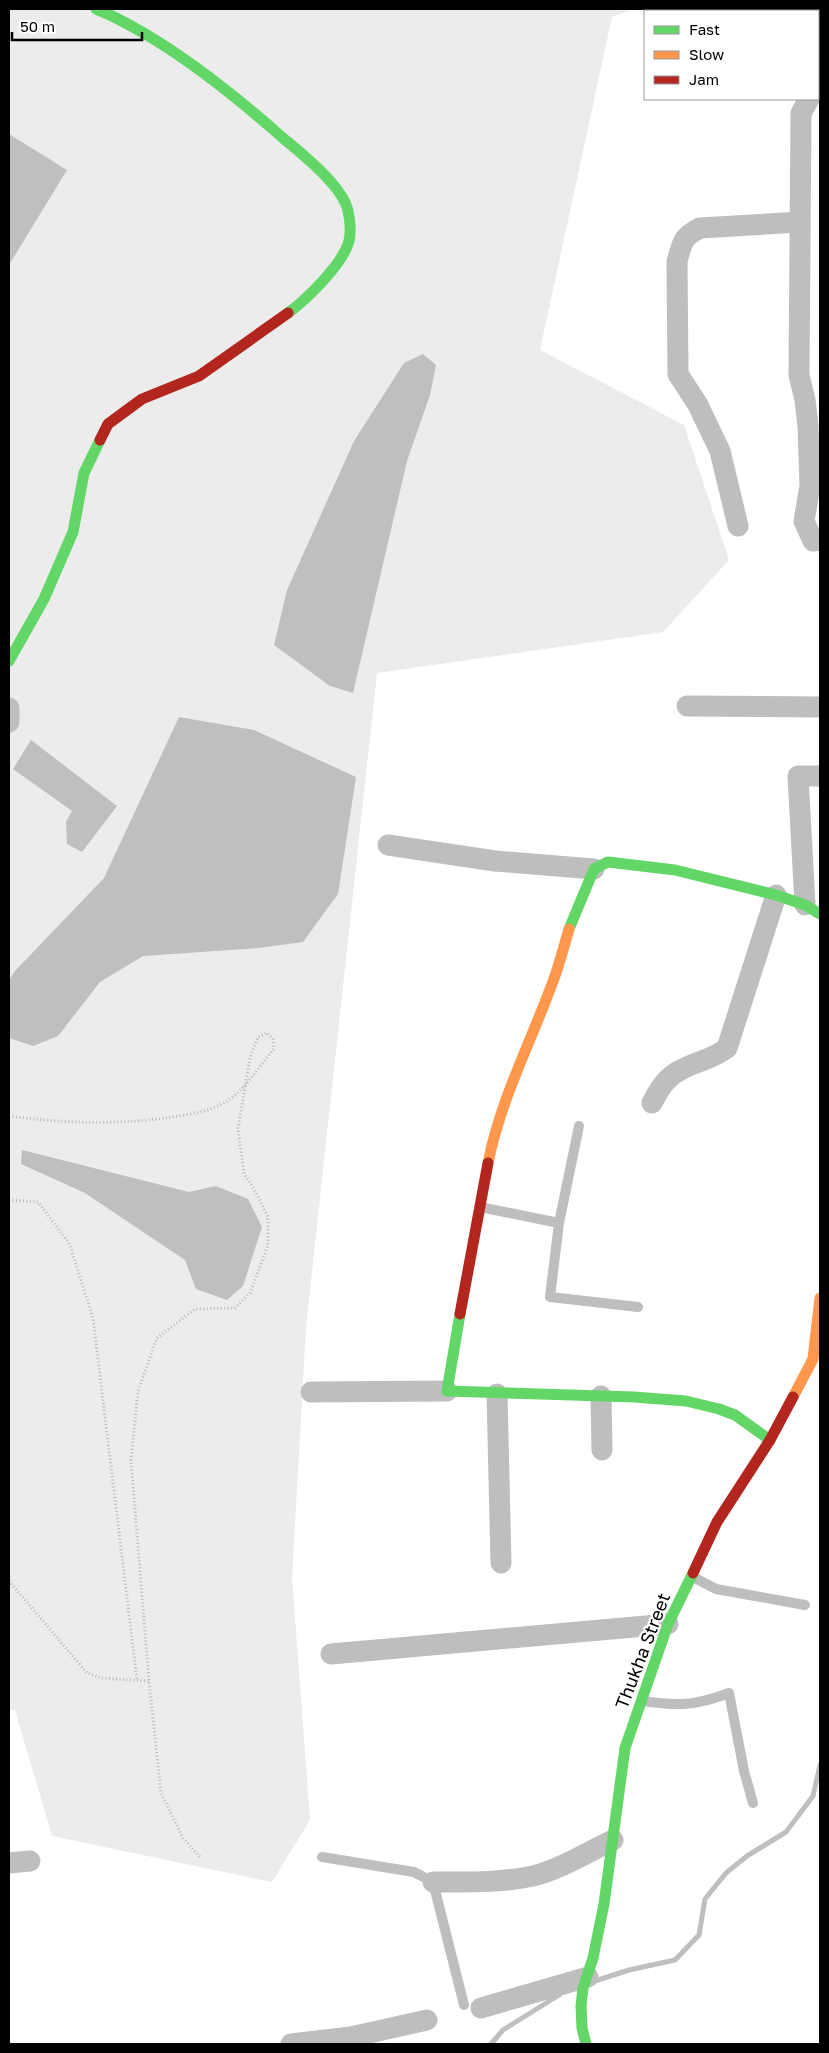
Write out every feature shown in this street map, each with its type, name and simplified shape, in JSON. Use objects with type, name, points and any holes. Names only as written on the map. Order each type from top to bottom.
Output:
[{"type":"street","points":[[9,660],[44,599],[73,532],[84,473],[108,424],[142,399],[199,376],[304,301],[340,259],[349,241],[348,209],[342,196],[317,167],[216,82],[170,49],[112,15],[96,9]]},
{"type":"street","points":[[808,100],[801,113],[799,375],[805,400],[808,426],[810,486],[804,521],[813,540],[820,540]]},
{"type":"street","points":[[738,526],[720,452],[698,405],[678,374],[677,262],[681,246],[688,234],[700,228],[800,222]]},
{"type":"street","points":[[687,706],[820,707]]},
{"type":"street","points":[[9,708],[9,722]]},
{"type":"street","points":[[388,845],[495,861],[594,869],[608,862],[666,868],[776,895],[813,909],[798,776],[820,776]]},
{"type":"street","points":[[447,1391],[450,1366],[492,1144],[513,1081],[556,974],[572,920],[594,869]]},
{"type":"street","points":[[652,1103],[668,1079],[679,1071],[718,1056],[727,1048],[776,895]]},
{"type":"street","name":"Thukha Street","points":[[586,2044],[582,2028],[581,2006],[583,1988],[588,1977],[604,1904],[625,1748],[668,1624],[717,1522],[770,1440],[817,1359],[820,1298]]},
{"type":"street","points":[[311,1392],[447,1391],[497,1394],[634,1396],[671,1399],[700,1405],[736,1416],[770,1440]]},
{"type":"street","points":[[497,1394],[501,1563]]},
{"type":"street","points":[[601,1396],[602,1450]]},
{"type":"street","points":[[330,1654],[668,1624]]},
{"type":"street","points":[[433,1882],[485,1882],[533,1876],[564,1864],[614,1840]]},
{"type":"street","points":[[9,1863],[30,1861]]},
{"type":"street","points":[[473,2006],[588,1977]]},
{"type":"street","points":[[291,2044],[350,2037],[427,2020]]},
{"type":"lane","points":[[579,1126],[559,1223],[550,1297],[638,1307]]},
{"type":"lane","points":[[479,1207],[559,1223]]},
{"type":"lane","points":[[692,1577],[716,1589],[805,1605]]},
{"type":"lane","points":[[641,1701],[669,1705],[691,1705],[708,1701],[729,1692],[744,1771],[754,1804]]},
{"type":"lane","points":[[322,1857],[414,1872],[433,1882],[473,2006]]},
{"type":"path","points":[[9,1116],[56,1123],[138,1121],[190,1114],[221,1104],[244,1088],[274,1049],[274,1039],[267,1033],[258,1037],[250,1058],[244,1088],[238,1128],[244,1174],[268,1216],[268,1244],[250,1293],[235,1308],[195,1309],[157,1338],[138,1391],[131,1460],[149,1681],[161,1793],[183,1838],[200,1857]]},
{"type":"path","points":[[9,1200],[38,1202],[69,1243],[93,1318],[137,1680]]},
{"type":"path","points":[[9,1581],[87,1673],[102,1678],[149,1681]]},
{"type":"shaded area","points":[[9,9],[634,9],[612,17],[540,350],[684,425],[729,560],[663,632],[377,673],[306,1327],[292,1577],[310,1820],[272,1882],[52,1836],[15,1710],[9,1710]]},
{"type":"shaded area","points":[[9,134],[67,170],[9,265]]},
{"type":"shaded area","points":[[423,354],[436,365],[430,395],[407,461],[353,693],[330,686],[274,645],[287,590],[354,441],[404,363]]},
{"type":"shaded area","points":[[179,717],[254,730],[356,777],[338,894],[303,942],[258,948],[143,956],[100,982],[58,1036],[33,1046],[9,1038],[9,980],[15,971],[104,878]]},
{"type":"shaded area","points":[[31,740],[117,806],[82,852],[67,844],[66,822],[72,811],[13,769]]},
{"type":"shaded area","points":[[22,1150],[189,1192],[216,1186],[248,1199],[262,1227],[243,1286],[227,1300],[196,1289],[185,1260],[85,1193],[21,1164]]},
{"type":"waterway","points":[[595,1981],[629,1970],[675,1960],[699,1935],[705,1899],[726,1873],[747,1856],[786,1832],[813,1796],[820,1765]]},
{"type":"waterway","points":[[491,2044],[503,2030],[559,1995]]},
{"type":"traffic: fast","points":[[96,9],[122,21],[165,46],[234,96],[321,171],[345,201],[349,218],[350,237],[340,260],[305,299],[288,313]]},
{"type":"traffic: fast","points":[[9,661],[44,599],[73,532],[84,473],[100,440]]},
{"type":"traffic: fast","points":[[569,929],[594,869],[608,862],[675,870],[776,895],[805,905],[820,914]]},
{"type":"traffic: fast","points":[[460,1314],[447,1391],[634,1397],[686,1401],[735,1415],[770,1440]]},
{"type":"traffic: fast","points":[[586,2044],[582,2028],[581,2006],[583,1988],[593,1958],[604,1904],[625,1748],[668,1624],[693,1573]]},
{"type":"traffic: slow","points":[[488,1163],[509,1090],[556,973],[569,929]]},
{"type":"traffic: slow","points":[[793,1397],[813,1359],[820,1298]]},
{"type":"traffic: jam","points":[[100,440],[108,424],[142,399],[199,376],[288,313]]},
{"type":"traffic: jam","points":[[460,1314],[488,1163]]},
{"type":"traffic: jam","points":[[693,1573],[717,1522],[770,1440],[793,1397]]}]
